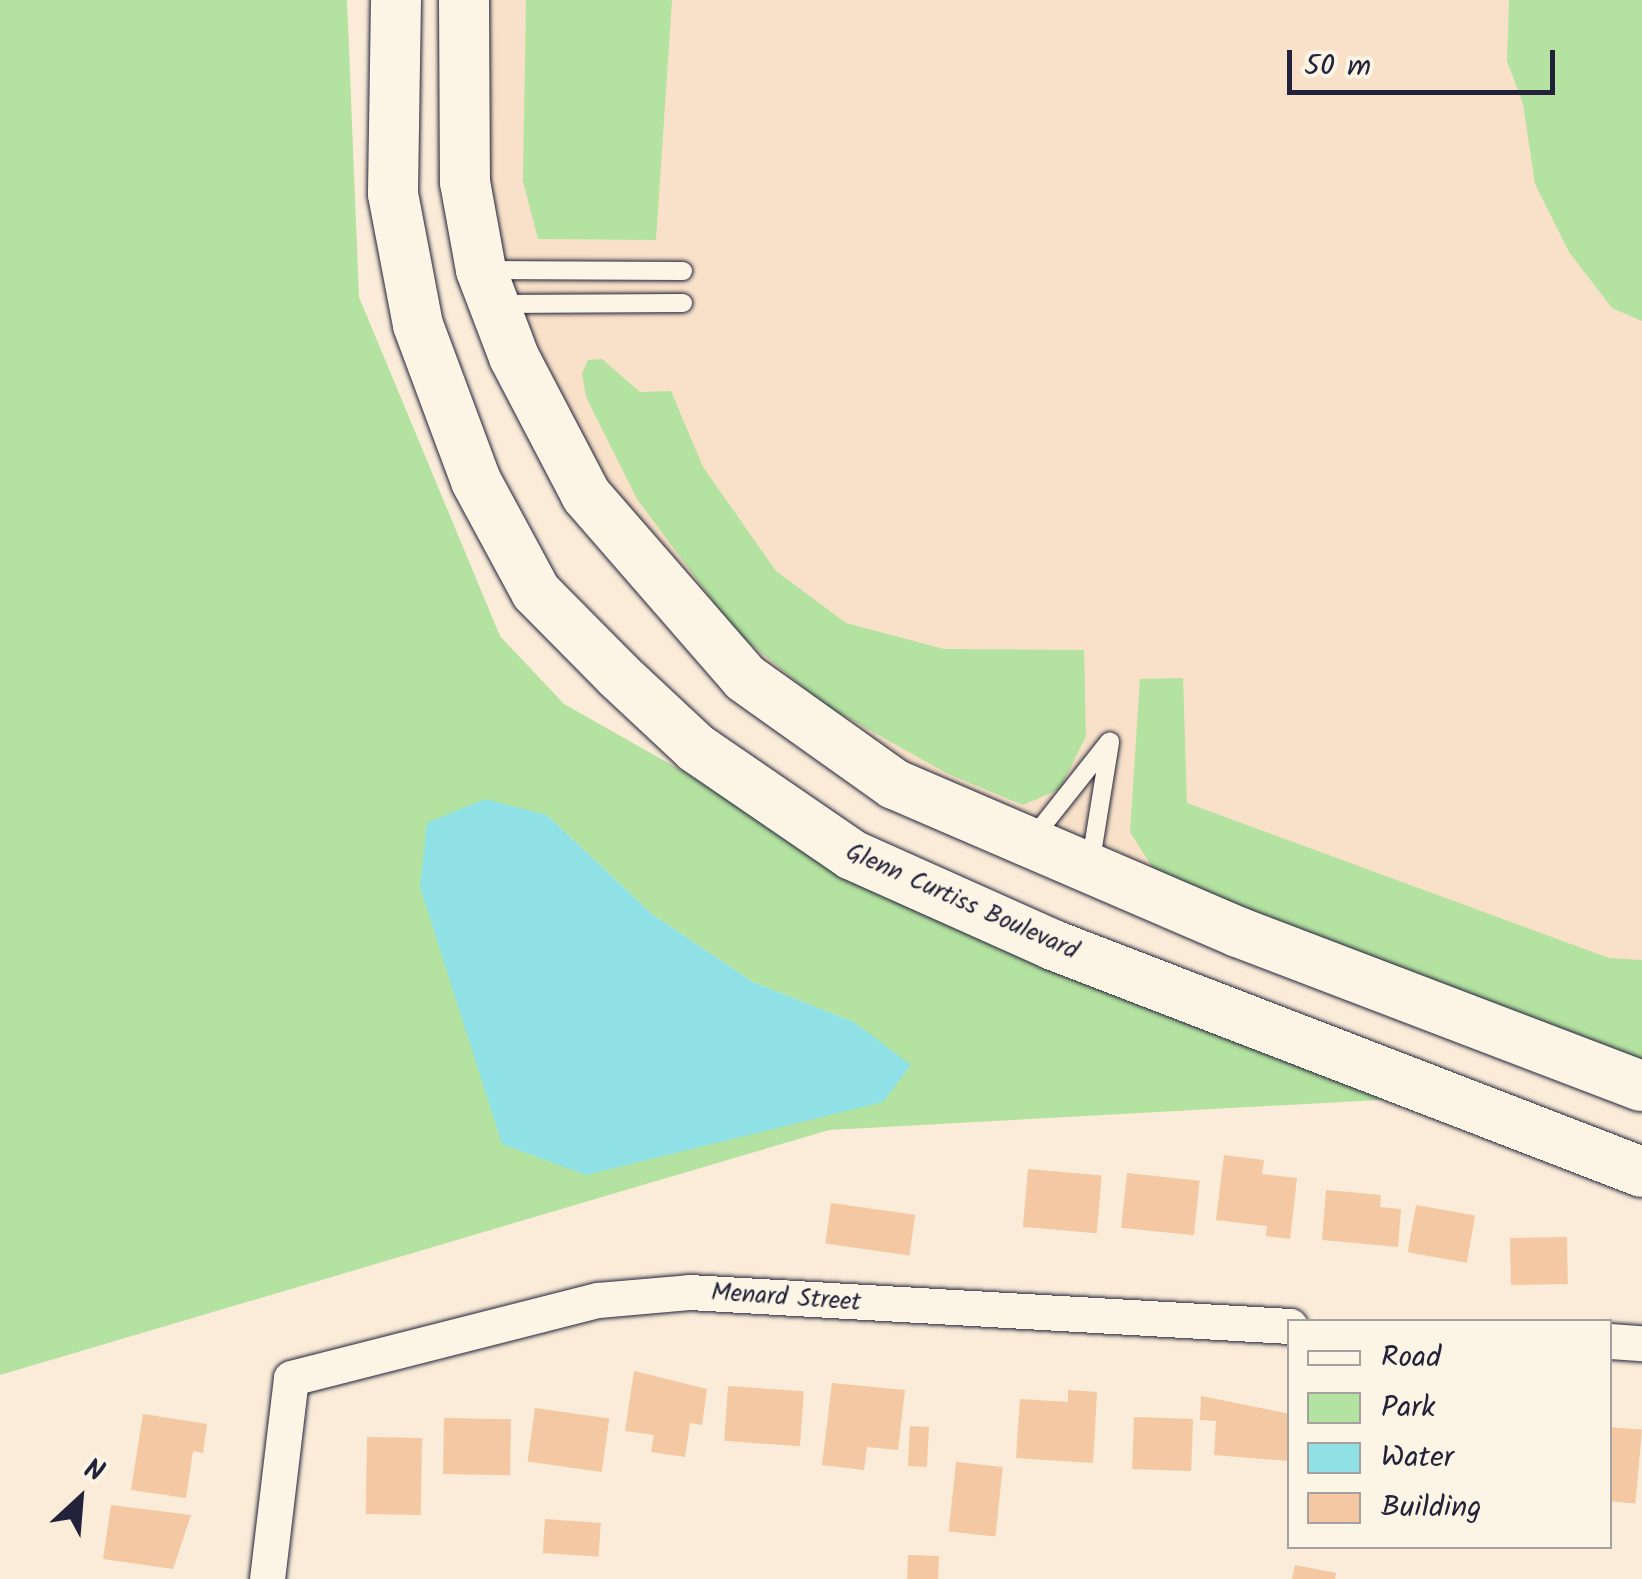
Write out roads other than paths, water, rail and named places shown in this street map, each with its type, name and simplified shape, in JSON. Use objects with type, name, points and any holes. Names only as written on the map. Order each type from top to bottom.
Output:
[{"type":"main road","name":"Glenn Curtiss Boulevard","points":[[396,0],[393,194],[412,288],[476,481],[536,592],[696,748],[852,855],[986,915],[1642,1172]]},
{"type":"main road","points":[[464,0],[465,182],[488,287],[586,495],[745,678],[894,784],[1089,872],[1642,1086]]},
{"type":"main road","points":[[412,288],[488,287]]},
{"type":"street","name":"Menard Street","points":[[266,1579],[291,1378],[598,1300],[689,1292],[1287,1326]]},
{"type":"street","points":[[1612,1341],[1642,1343]]},
{"type":"lane","points":[[488,287],[683,271]]},
{"type":"lane","points":[[488,287],[684,303]]},
{"type":"lane","points":[[1028,843],[1110,742],[1089,872]]},
{"type":"water","points":[[485,799],[547,815],[652,914],[753,982],[854,1022],[911,1065],[883,1102],[586,1175],[502,1144],[420,887],[427,823]]}]
